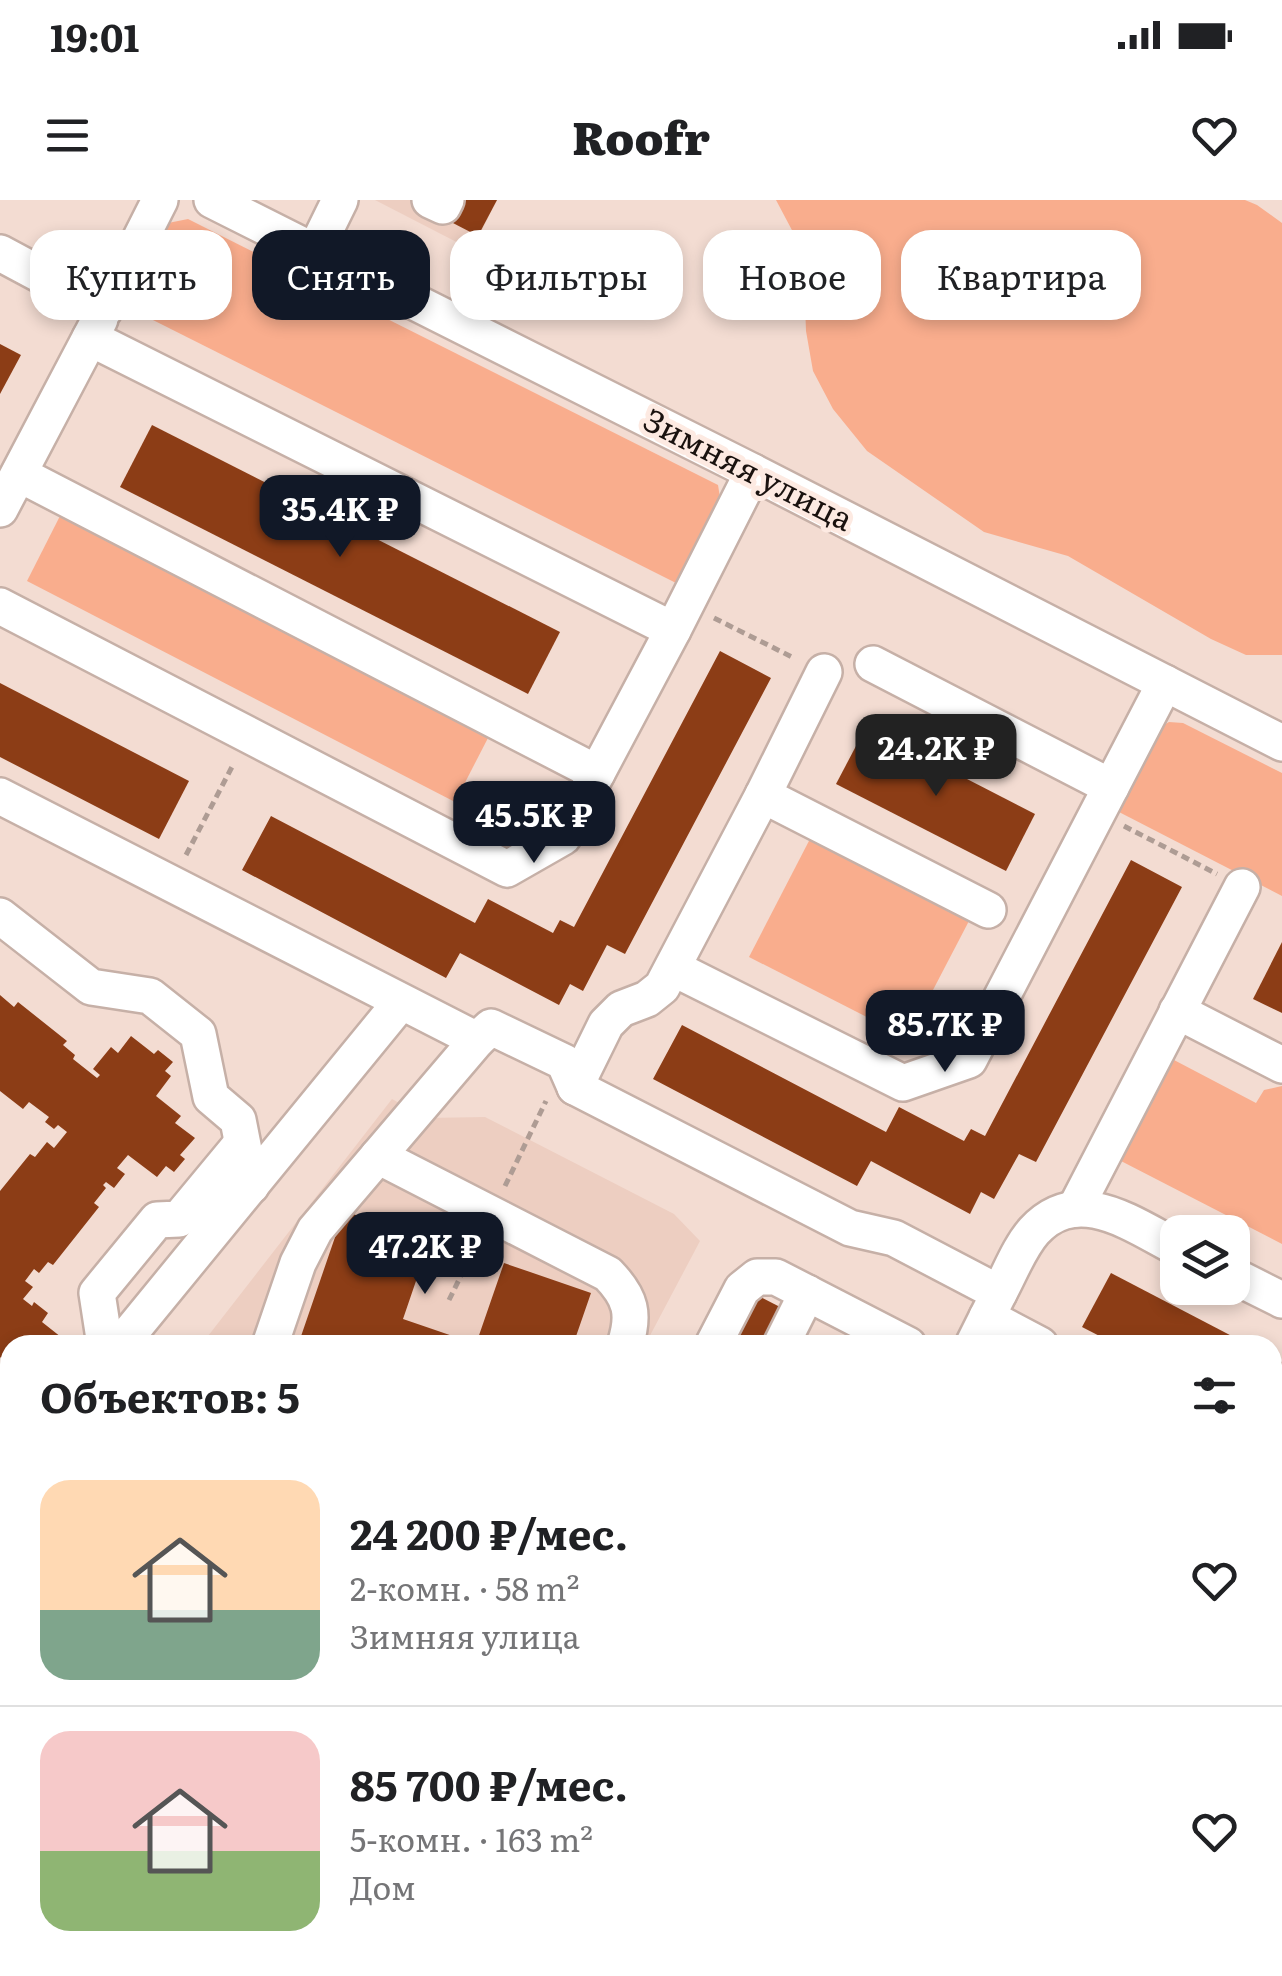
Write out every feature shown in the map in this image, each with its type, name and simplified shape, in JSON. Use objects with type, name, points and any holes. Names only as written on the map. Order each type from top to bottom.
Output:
[{"type":"street","points":[[0,509],[160,200]]},
{"type":"street","name":"Зимняя улица","points":[[212,200],[272,230]]},
{"type":"street","points":[[325,230],[340,200]]},
{"type":"street","points":[[430,200],[443,206],[446,200]]},
{"type":"street","points":[[0,253],[98,323],[674,630]]},
{"type":"street","name":"Зимняя улица","points":[[430,309],[1282,742]]},
{"type":"street","points":[[0,606],[507,869],[564,837],[753,472]]},
{"type":"street","points":[[19,474],[597,774]]},
{"type":"street","points":[[873,664],[1104,800]]},
{"type":"street","points":[[570,1075],[621,1008],[662,987],[824,672]]},
{"type":"street","points":[[673,968],[903,1083],[969,1060],[1165,683]]},
{"type":"street","points":[[763,795],[988,910]]},
{"type":"street","points":[[0,796],[477,1040]]},
{"type":"street","points":[[1075,1209],[1242,886]]},
{"type":"street","points":[[0,916],[91,987],[150,996],[198,1034],[211,1097],[240,1131],[278,1152]]},
{"type":"street","points":[[128,1335],[400,1002]]},
{"type":"street","points":[[1177,1010],[1282,1065]]},
{"type":"street","points":[[273,1335],[298,1262],[315,1230],[491,1027],[570,1075],[850,1228],[894,1238],[986,1318],[1020,1335]]},
{"type":"street","points":[[240,1131],[250,1186]]},
{"type":"street","points":[[103,1335],[97,1294],[157,1220],[179,1219],[240,1131]]},
{"type":"street","points":[[378,1156],[608,1274],[626,1296],[628,1335]]},
{"type":"street","points":[[986,1318],[1034,1232],[1050,1217],[1075,1209],[1092,1209],[1160,1239]]},
{"type":"street","points":[[719,1335],[742,1289],[757,1277],[776,1277],[888,1335]]},
{"type":"street","points":[[1250,1284],[1282,1300]]},
{"type":"street","points":[[786,1335],[807,1294]]},
{"type":"path","points":[[171,884],[249,735]]},
{"type":"path","points":[[1104,800],[1242,886]]},
{"type":"path","points":[[450,1300],[491,1214],[570,1075]]},
{"type":"shaded area","points":[[375,200],[497,200],[482,230],[450,230],[450,239]]},
{"type":"shaded area","points":[[776,200],[1245,200],[1282,223],[1282,655],[1246,655],[1211,639],[1068,556],[984,532],[867,451],[833,409],[813,371],[806,320],[881,320],[881,230],[792,230]]},
{"type":"shaded area","points":[[188,219],[210,230],[164,230],[168,223]]},
{"type":"shaded area","points":[[232,241],[252,251],[252,320],[389,320],[718,485],[721,504],[678,584],[153,320],[232,320]]},
{"type":"shaded area","points":[[61,514],[489,736],[455,802],[27,581]]},
{"type":"shaded area","points":[[1169,722],[1183,723],[1282,773],[1282,896],[1119,812],[1118,805],[1160,727]]},
{"type":"shaded area","points":[[811,837],[970,919],[908,1038],[749,957]]},
{"type":"shaded area","points":[[1174,1060],[1256,1103],[1264,1090],[1282,1086],[1282,1244],[1250,1228],[1250,1215],[1226,1215],[1121,1161]]},
{"type":"shaded area","points":[[392,1099],[426,1118],[485,1117],[674,1214],[700,1241],[650,1335],[209,1335]]},
{"type":"building","points":[[463,200],[497,200],[481,230],[466,230],[451,222]]},
{"type":"building","points":[[0,344],[21,355],[0,394]]},
{"type":"building","points":[[152,425],[560,632],[528,694],[120,487]]},
{"type":"building","points":[[720,651],[771,678],[625,954],[607,945],[583,991],[570,984],[559,1005],[460,953],[446,978],[242,870],[271,816],[475,923],[488,899],[553,933],[560,920],[574,927]]},
{"type":"building","points":[[0,683],[189,781],[159,839],[0,757]]},
{"type":"building","points":[[866,727],[1035,814],[1006,871],[836,784]]},
{"type":"building","points":[[1131,860],[1182,887],[1036,1162],[1019,1154],[994,1199],[981,1192],[970,1214],[871,1161],[857,1186],[653,1079],[682,1025],[886,1132],[899,1107],[964,1141],[971,1129],[985,1136]]},
{"type":"building","points":[[1282,942],[1282,1013],[1253,999]]},
{"type":"building","points":[[0,995],[14,1007],[18,1002],[67,1041],[63,1045],[75,1055],[73,1059],[97,1078],[100,1075],[93,1069],[111,1047],[118,1053],[131,1036],[154,1054],[158,1050],[173,1062],[165,1071],[171,1076],[156,1096],[181,1116],[175,1123],[195,1138],[180,1155],[185,1159],[174,1172],[166,1166],[157,1177],[128,1155],[117,1168],[125,1174],[114,1188],[106,1182],[103,1185],[106,1188],[94,1203],[99,1207],[53,1265],[48,1262],[39,1273],[34,1269],[25,1281],[33,1287],[23,1299],[48,1313],[42,1322],[58,1335],[0,1335],[0,1191],[30,1154],[35,1157],[47,1142],[54,1148],[67,1132],[45,1122],[49,1117],[29,1102],[23,1109],[0,1091]]},
{"type":"building","points":[[344,1211],[430,1240],[403,1319],[450,1335],[301,1335]]},
{"type":"building","points":[[504,1263],[591,1293],[576,1335],[479,1335]]},
{"type":"building","points":[[1111,1273],[1160,1299],[1160,1305],[1172,1305],[1230,1335],[1098,1335],[1082,1327]]},
{"type":"building","points":[[755,1294],[780,1307],[767,1335],[734,1335]]}]
